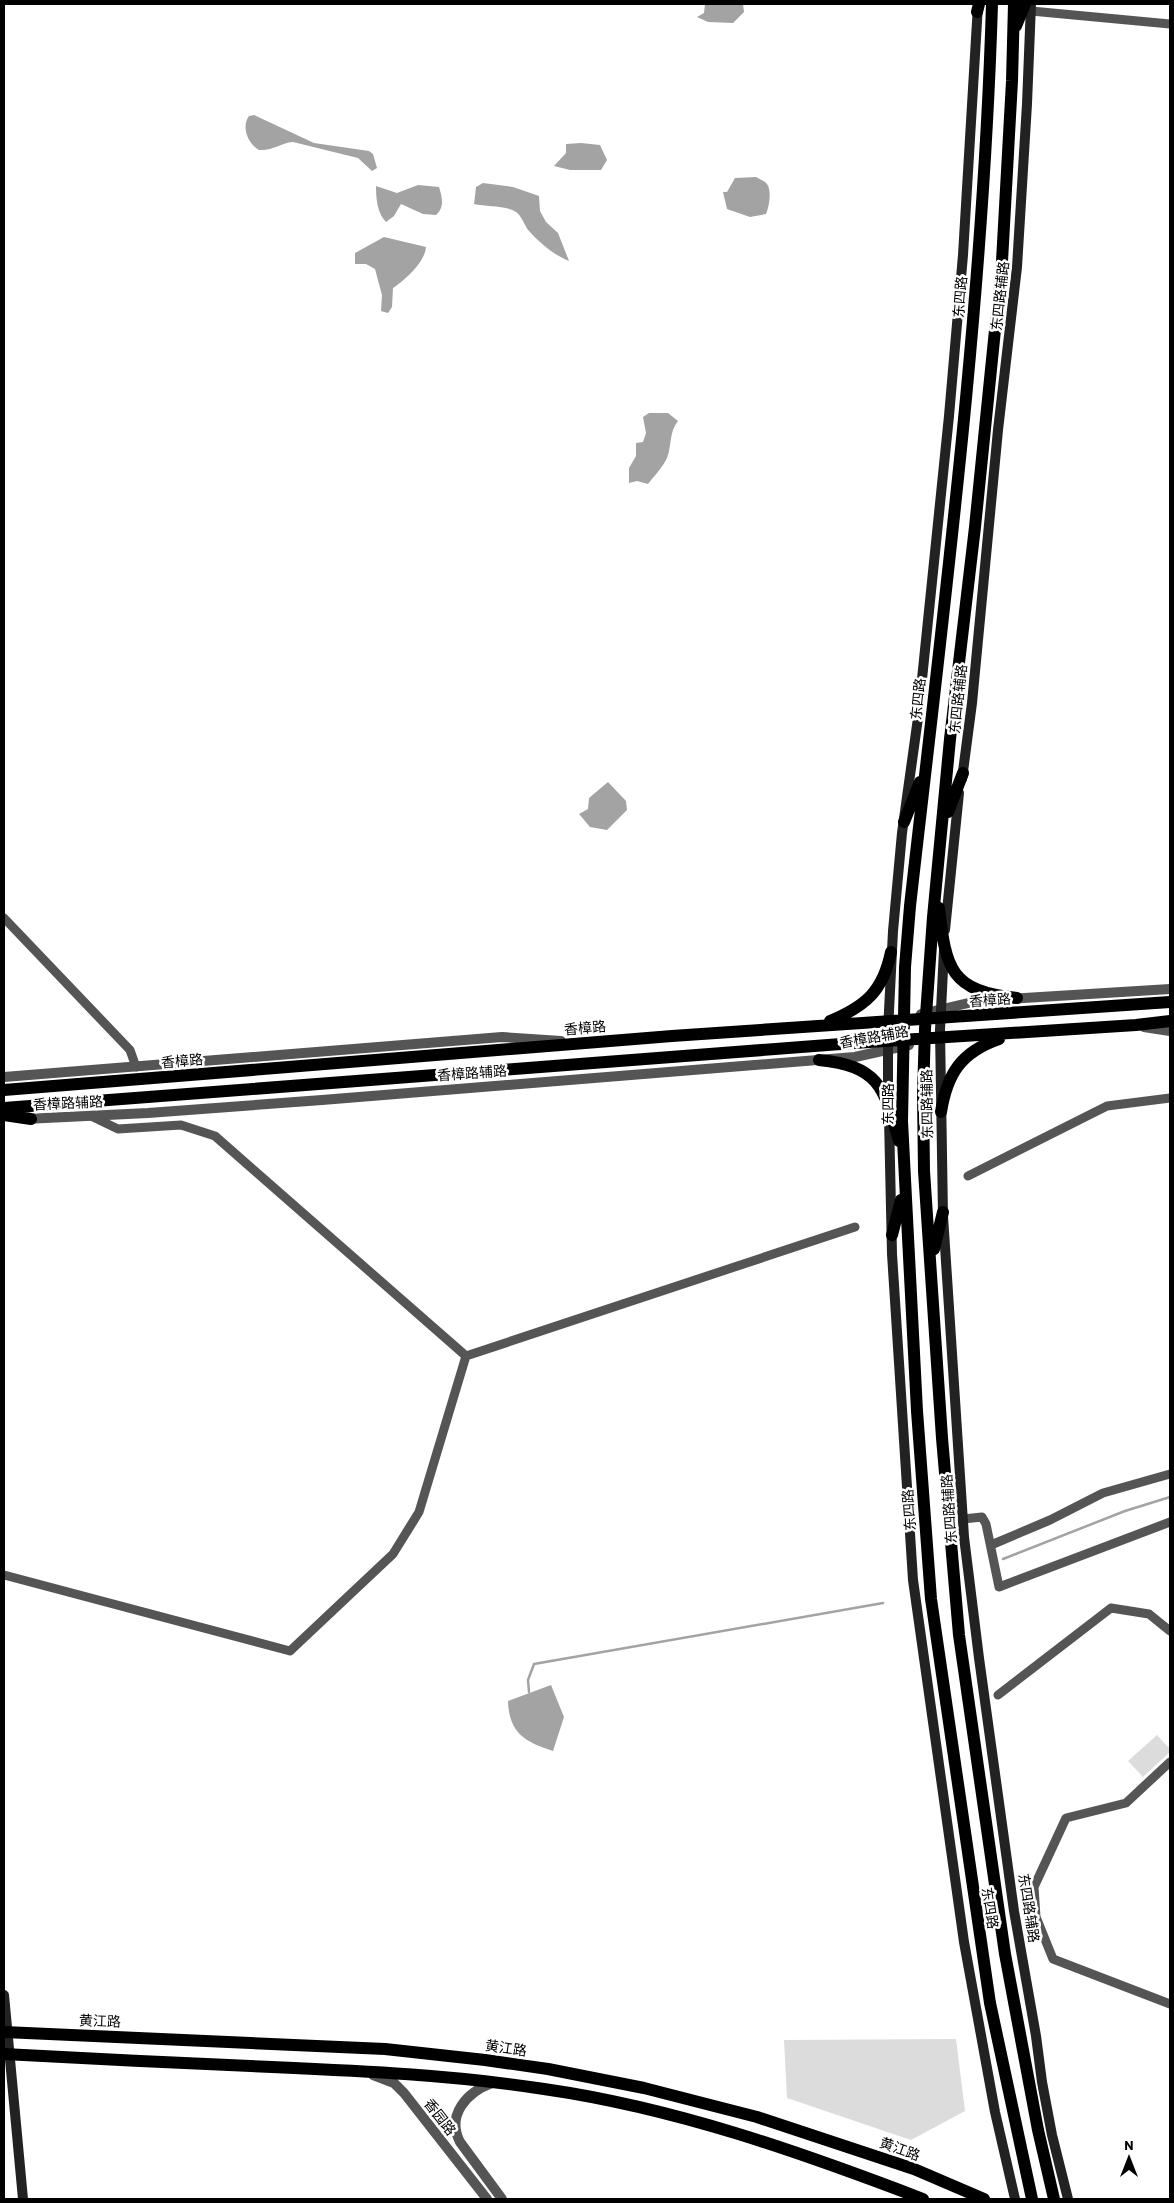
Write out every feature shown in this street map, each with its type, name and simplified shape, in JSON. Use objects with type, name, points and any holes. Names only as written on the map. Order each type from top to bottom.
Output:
[{"type":"main road","name":"东四路","points":[[992,4],[984,187],[965,421],[910,906],[903,1043],[904,1159],[917,1411],[931,1599],[990,2003],[1032,2199]]},
{"type":"main road","name":"东四路","points":[[1014,4],[1002,261],[936,883],[925,1016],[924,1170],[946,1502],[959,1635],[1005,1954],[1034,2114],[1054,2199]]},
{"type":"main road","points":[[977,5],[964,255],[918,718],[904,822],[891,952],[888,1045],[889,1106],[892,1235],[908,1515],[918,1623],[964,1942],[995,2112],[1014,2199]]},
{"type":"main road","points":[[1013,33],[1029,6]]},
{"type":"main road","name":"东四路辅路","points":[[1029,6],[1028,104],[1017,267],[944,946],[940,1038],[941,1112],[943,1212],[963,1519],[975,1631],[1014,1911],[1036,2036],[1042,2082],[1068,2199]]},
{"type":"main road","points":[[904,822],[926,766]]},
{"type":"main road","points":[[942,828],[962,772]]},
{"type":"main road","points":[[936,883],[944,946],[950,966],[963,982],[986,993],[1017,998]]},
{"type":"main road","points":[[816,1025],[853,1011],[870,997],[884,980],[891,952]]},
{"type":"main road","name":"香樟路","points":[[4,1090],[518,1050],[582,1043],[889,1021],[941,1014],[1170,1002]]},
{"type":"main road","points":[[4,1108],[888,1045],[940,1038],[1170,1021]]},
{"type":"main road","points":[[941,1112],[948,1082],[960,1063],[969,1054],[988,1043],[1020,1033]]},
{"type":"main road","points":[[819,1060],[845,1063],[865,1072],[881,1089],[889,1106],[904,1159]]},
{"type":"main road","points":[[4,1115],[31,1119]]},
{"type":"main road","points":[[892,1235],[905,1185]]},
{"type":"main road","points":[[931,1258],[943,1212]]},
{"type":"main road","points":[[4,1995],[6,2054],[23,2199]]},
{"type":"main road","name":"黄江路","points":[[6,2032],[385,2049],[548,2069],[644,2088],[757,2116],[914,2169],[984,2199]]},
{"type":"main road","points":[[6,2054],[358,2071],[495,2082],[603,2099],[695,2120],[793,2151],[923,2199]]},
{"type":"street","points":[[1029,6],[1170,24]]},
{"type":"street","points":[[4,918],[130,1050],[136,1067]]},
{"type":"street","points":[[941,1014],[977,1001],[1170,989]]},
{"type":"street","points":[[1136,1025],[1170,1031]]},
{"type":"street","points":[[4,1077],[502,1037],[582,1043]]},
{"type":"street","name":"香樟路辅路","points":[[4,1121],[302,1102],[855,1057],[888,1045]]},
{"type":"street","points":[[968,1176],[1107,1106],[1170,1098]]},
{"type":"street","points":[[90,1115],[118,1129],[180,1125],[216,1136],[466,1356]]},
{"type":"street","points":[[466,1356],[855,1227]]},
{"type":"street","points":[[4,1575],[290,1651],[393,1554],[419,1512],[466,1356]]},
{"type":"street","points":[[991,1545],[1050,1520],[1103,1493],[1170,1474]]},
{"type":"street","points":[[963,1519],[982,1517],[986,1524],[999,1587],[1170,1522]]},
{"type":"street","points":[[998,1695],[1111,1608],[1149,1614],[1170,1631]]},
{"type":"street","points":[[1170,1762],[1126,1803],[1066,1818],[1034,1887],[1036,1917],[1053,1959],[1170,2004]]},
{"type":"street","name":"香园路","points":[[358,2071],[382,2077],[394,2083],[404,2093],[487,2199]]},
{"type":"street","name":"香园路","points":[[495,2082],[481,2087],[465,2098],[455,2126],[460,2142],[502,2199]]},
{"type":"shaded area","points":[[705,4],[743,4],[744,12],[733,23],[708,22],[697,17],[704,13]]},
{"type":"shaded area","points":[[254,115],[314,143],[369,151],[373,154],[377,168],[372,171],[358,158],[293,142],[259,150],[249,140],[246,130],[249,116]]},
{"type":"shaded area","points":[[566,144],[600,145],[607,160],[601,170],[570,170],[554,166],[566,153]]},
{"type":"shaded area","points":[[756,177],[765,182],[769,187],[770,199],[766,214],[750,217],[727,209],[723,192],[727,192],[735,178]]},
{"type":"shaded area","points":[[483,183],[513,187],[539,196],[540,211],[546,222],[558,233],[569,261],[553,252],[538,240],[529,231],[516,212],[501,207],[474,204],[476,187]]},
{"type":"shaded area","points":[[418,185],[439,187],[442,202],[439,212],[436,215],[423,214],[401,204],[394,216],[386,222],[379,210],[376,186],[397,193]]},
{"type":"shaded area","points":[[384,237],[426,247],[425,253],[418,264],[393,288],[392,307],[388,313],[381,311],[382,295],[375,269],[366,264],[355,264],[355,253]]},
{"type":"shaded area","points":[[649,413],[668,413],[678,421],[673,430],[669,453],[663,465],[648,484],[637,481],[629,483],[629,468],[636,456],[636,443],[643,442],[646,433],[643,417]]},
{"type":"shaded area","points":[[608,782],[626,801],[627,810],[607,830],[590,827],[579,814],[588,809],[589,798]]},
{"type":"shaded area","points":[[551,1685],[564,1717],[553,1751],[534,1744],[520,1735],[512,1721],[508,1701]]},
{"type":"shaded area","points":[[1157,1735],[1170,1749],[1170,1752],[1143,1777],[1128,1761]]},
{"type":"shaded area","points":[[956,2039],[965,2111],[911,2140],[787,2098],[784,2040]]},
{"type":"waterway","points":[[1003,1559],[1125,1511],[1170,1497]]},
{"type":"waterway","points":[[529,1692],[528,1680],[534,1664],[883,1603]]}]
